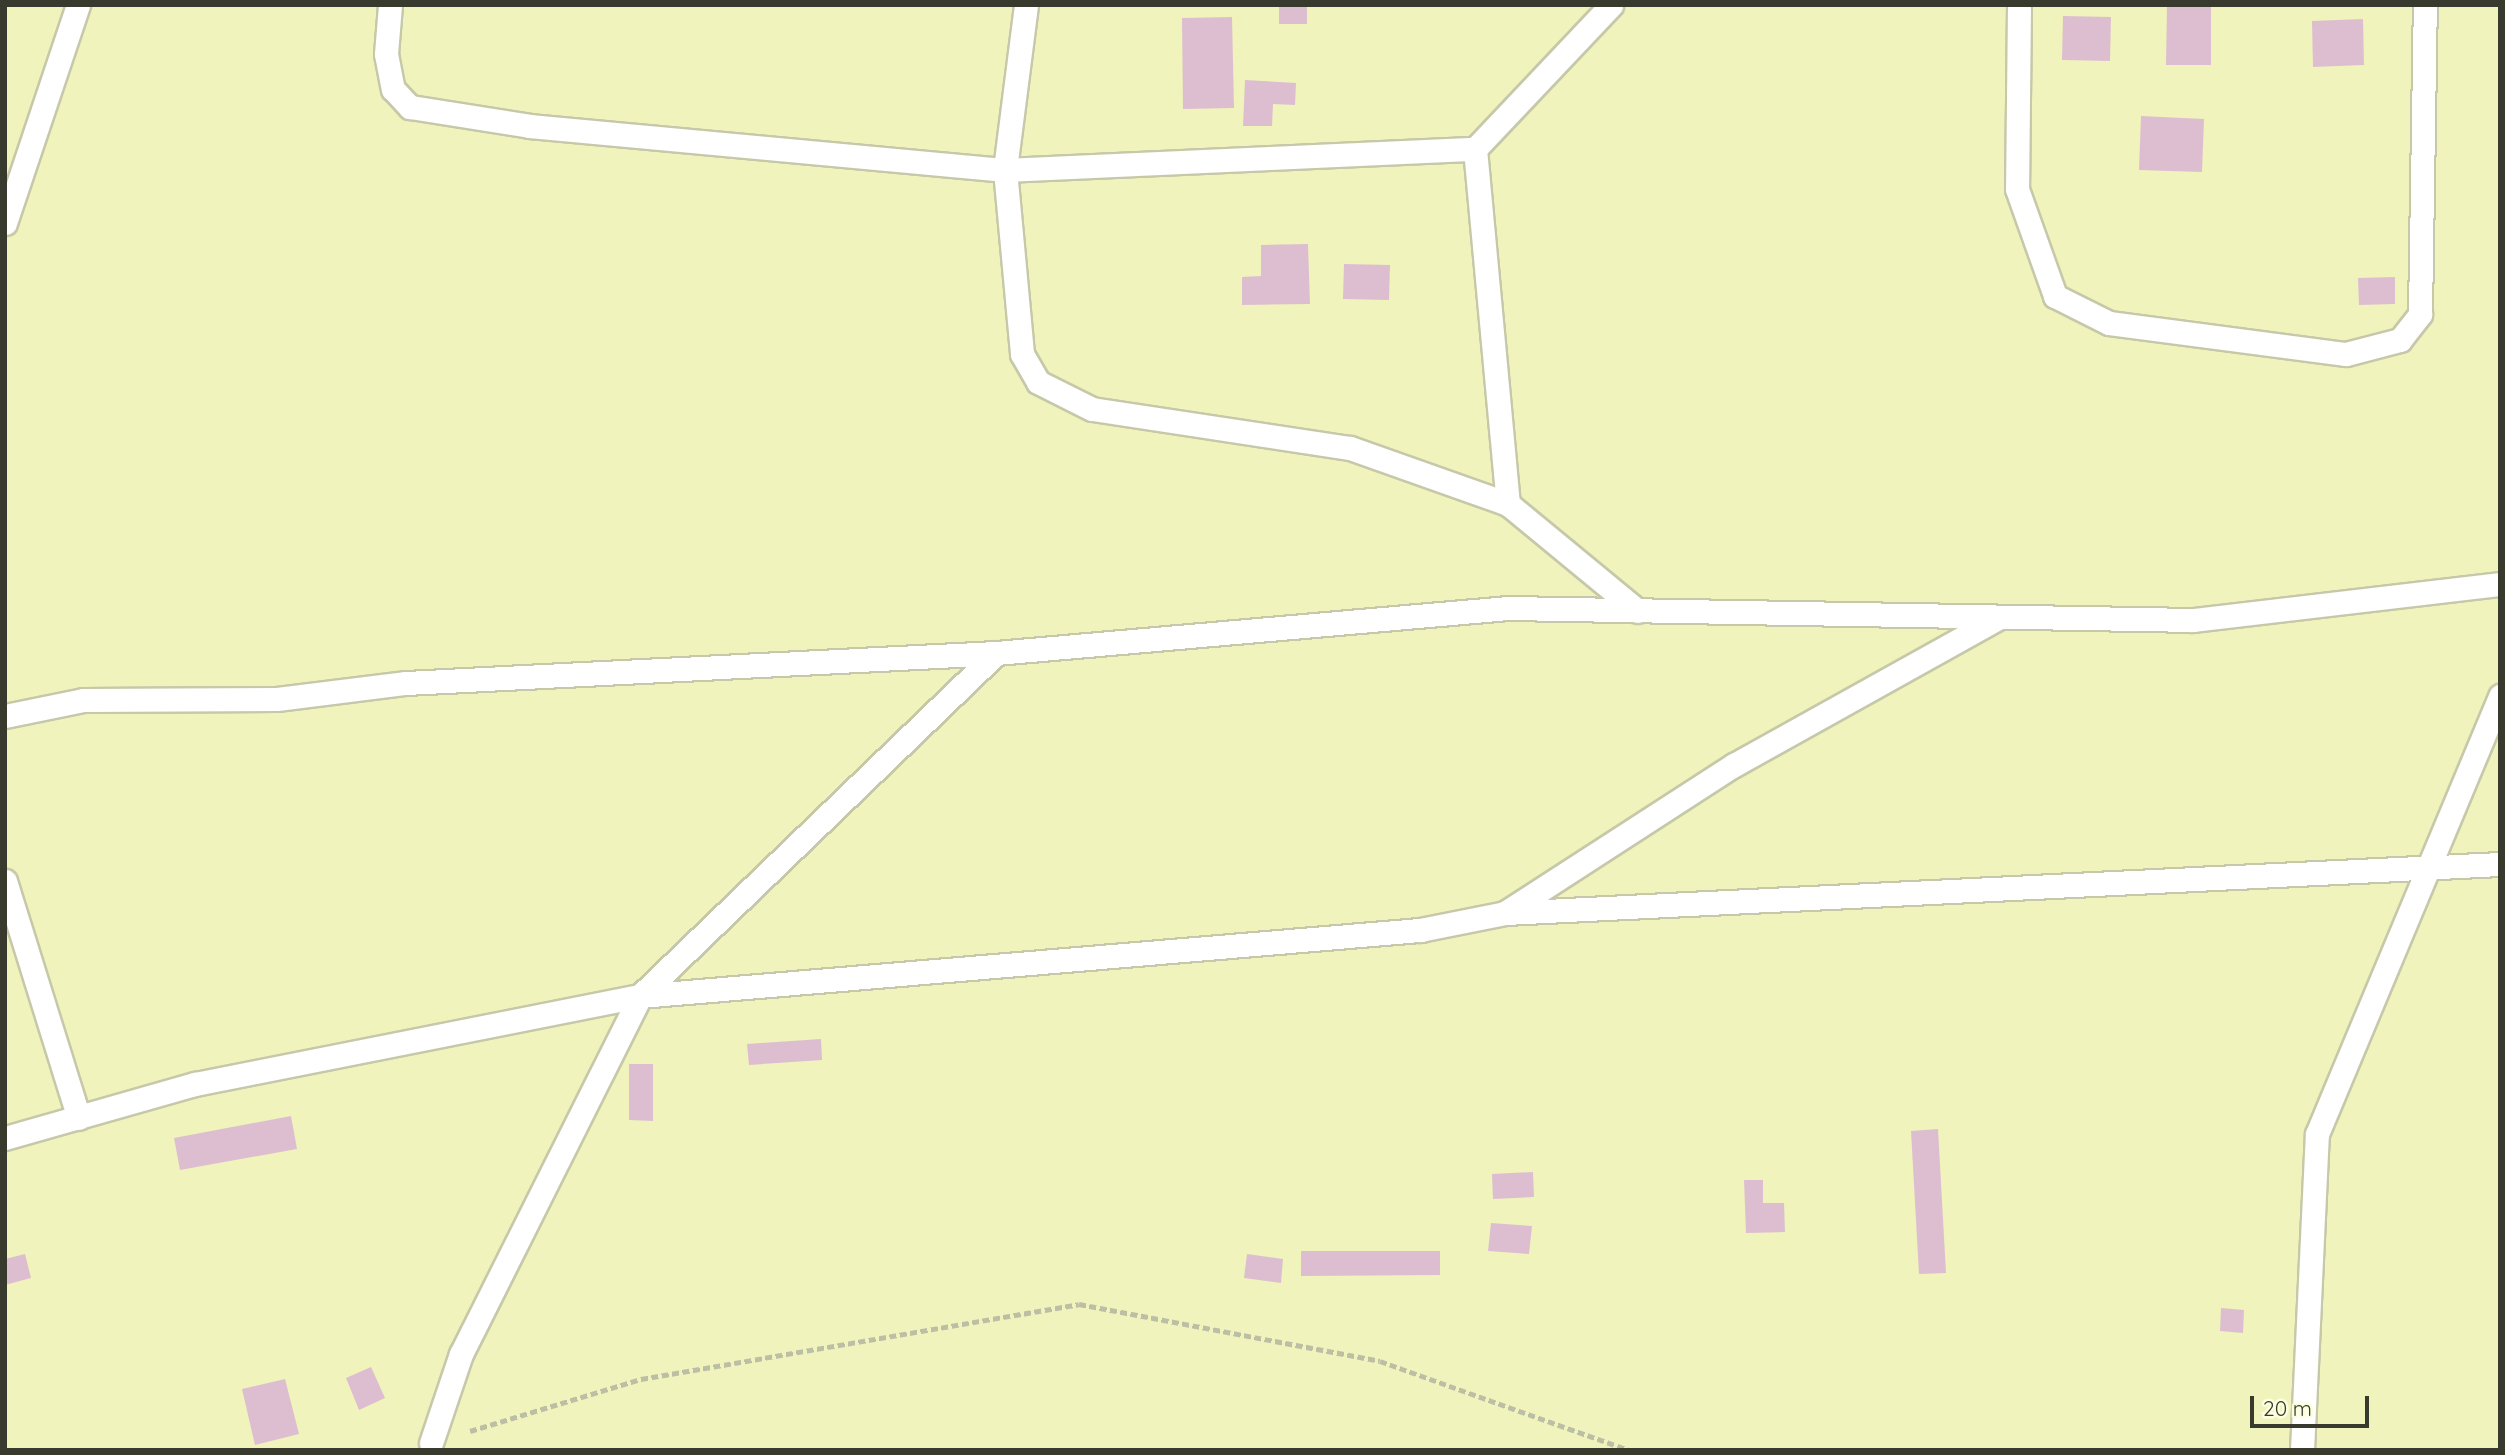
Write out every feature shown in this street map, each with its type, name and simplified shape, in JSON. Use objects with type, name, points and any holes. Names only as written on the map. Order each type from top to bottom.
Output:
[{"type":"lane","points":[[5,223],[78,5]]},
{"type":"lane","points":[[390,5],[386,54],[393,89],[410,107],[530,126],[1005,170],[1475,149],[1611,5]]},
{"type":"lane","points":[[1026,5],[1005,170],[1022,354],[1038,382],[1092,409],[1350,448],[1507,504],[1638,611]]},
{"type":"lane","points":[[2019,5],[2017,189],[2055,296],[2109,323],[2346,354],[2400,340],[2420,314],[2425,5]]},
{"type":"lane","points":[[1475,149],[1507,504]]},
{"type":"lane","points":[[5,716],[83,700],[277,699],[447,681],[996,653],[1508,608],[2193,620],[2500,584]]},
{"type":"lane","points":[[1505,913],[1734,765],[1998,618]]},
{"type":"lane","points":[[432,1443],[461,1354],[640,996],[996,653]]},
{"type":"lane","points":[[2302,1450],[2317,1133],[2500,696]]},
{"type":"lane","points":[[5,1139],[195,1084],[640,996],[1420,930],[1505,913],[1967,886],[2500,864]]},
{"type":"lane","points":[[5,881],[79,1118]]},
{"type":"path","points":[[432,1443],[641,1379],[1079,1304],[1380,1361],[1629,1450]]},
{"type":"green space","points":[[5,5],[2500,5],[2500,1450],[5,1450]]},
{"type":"building","points":[[1279,5],[1307,5],[1307,24],[1279,24]]},
{"type":"building","points":[[2167,7],[2211,7],[2211,65],[2166,65]]},
{"type":"building","points":[[2063,16],[2111,17],[2110,61],[2062,60]]},
{"type":"building","points":[[1232,17],[1234,108],[1183,109],[1182,18]]},
{"type":"building","points":[[2363,19],[2364,65],[2313,67],[2312,21]]},
{"type":"building","points":[[1245,80],[1296,83],[1295,105],[1273,104],[1272,126],[1243,126]]},
{"type":"building","points":[[2141,116],[2204,119],[2202,172],[2139,170]]},
{"type":"building","points":[[1308,244],[1310,304],[1242,305],[1242,277],[1261,276],[1261,245]]},
{"type":"building","points":[[1344,264],[1390,265],[1389,300],[1343,299]]},
{"type":"building","points":[[2395,277],[2395,304],[2359,305],[2358,278]]},
{"type":"building","points":[[821,1039],[822,1060],[749,1065],[747,1044]]},
{"type":"building","points":[[629,1064],[653,1064],[653,1121],[629,1120]]},
{"type":"building","points":[[291,1116],[297,1149],[180,1170],[174,1138]]},
{"type":"building","points":[[1938,1129],[1946,1273],[1919,1274],[1911,1131]]},
{"type":"building","points":[[1533,1172],[1534,1197],[1493,1199],[1492,1174]]},
{"type":"building","points":[[1744,1180],[1763,1180],[1763,1203],[1784,1203],[1785,1232],[1746,1233]]},
{"type":"building","points":[[1491,1223],[1532,1226],[1529,1254],[1488,1251]]},
{"type":"building","points":[[1301,1251],[1440,1251],[1440,1275],[1301,1276]]},
{"type":"building","points":[[25,1254],[31,1278],[5,1285],[5,1259]]},
{"type":"building","points":[[1247,1254],[1283,1259],[1281,1283],[1244,1278]]},
{"type":"building","points":[[2221,1308],[2244,1310],[2243,1333],[2220,1331]]},
{"type":"building","points":[[371,1367],[385,1398],[359,1410],[346,1378]]},
{"type":"building","points":[[285,1379],[299,1434],[255,1445],[242,1389]]}]
